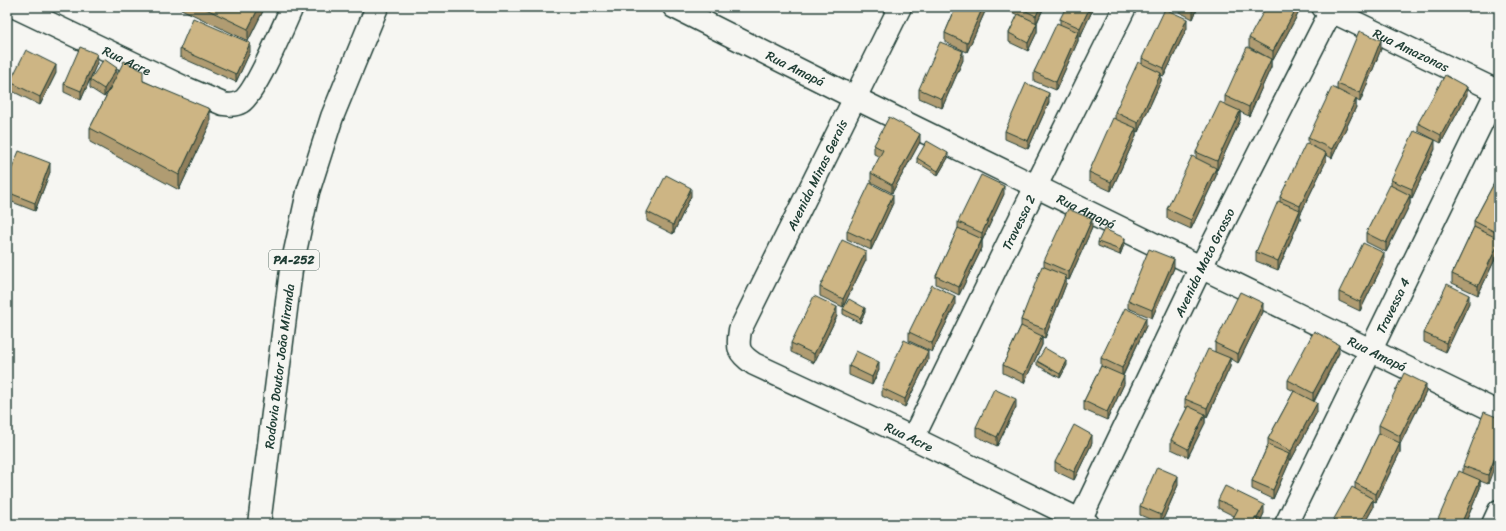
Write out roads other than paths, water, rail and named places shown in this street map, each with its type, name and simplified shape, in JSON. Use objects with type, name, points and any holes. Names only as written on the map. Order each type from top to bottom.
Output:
[{"type":"main road","name":"Rua Acre","points":[[15,7],[180,86],[223,104],[229,105],[241,102],[254,88],[292,7]]},
{"type":"main road","name":"Rodovia Doutor João Miranda","points":[[259,524],[292,270],[308,192],[332,117],[377,7]]},
{"type":"main road","name":"Rua Amapá","points":[[674,7],[855,98],[1499,413]]},
{"type":"main road","name":"Avenida Minas Gerais","points":[[738,344],[740,330],[900,7]]},
{"type":"main road","name":"Travessa 2","points":[[913,438],[1036,186],[1126,7]]},
{"type":"main road","name":"Rua Amazonas","points":[[1329,8],[1498,90]]},
{"type":"main road","name":"Avenida Mato Grosso","points":[[1084,522],[1201,267],[1329,8]]},
{"type":"main road","name":"Travessa 4","points":[[1286,524],[1498,90]]},
{"type":"main road","name":"Rua Acre","points":[[738,344],[743,356],[754,364],[913,438],[1084,522]]},
{"type":"main road","points":[[1493,524],[1499,511]]}]
